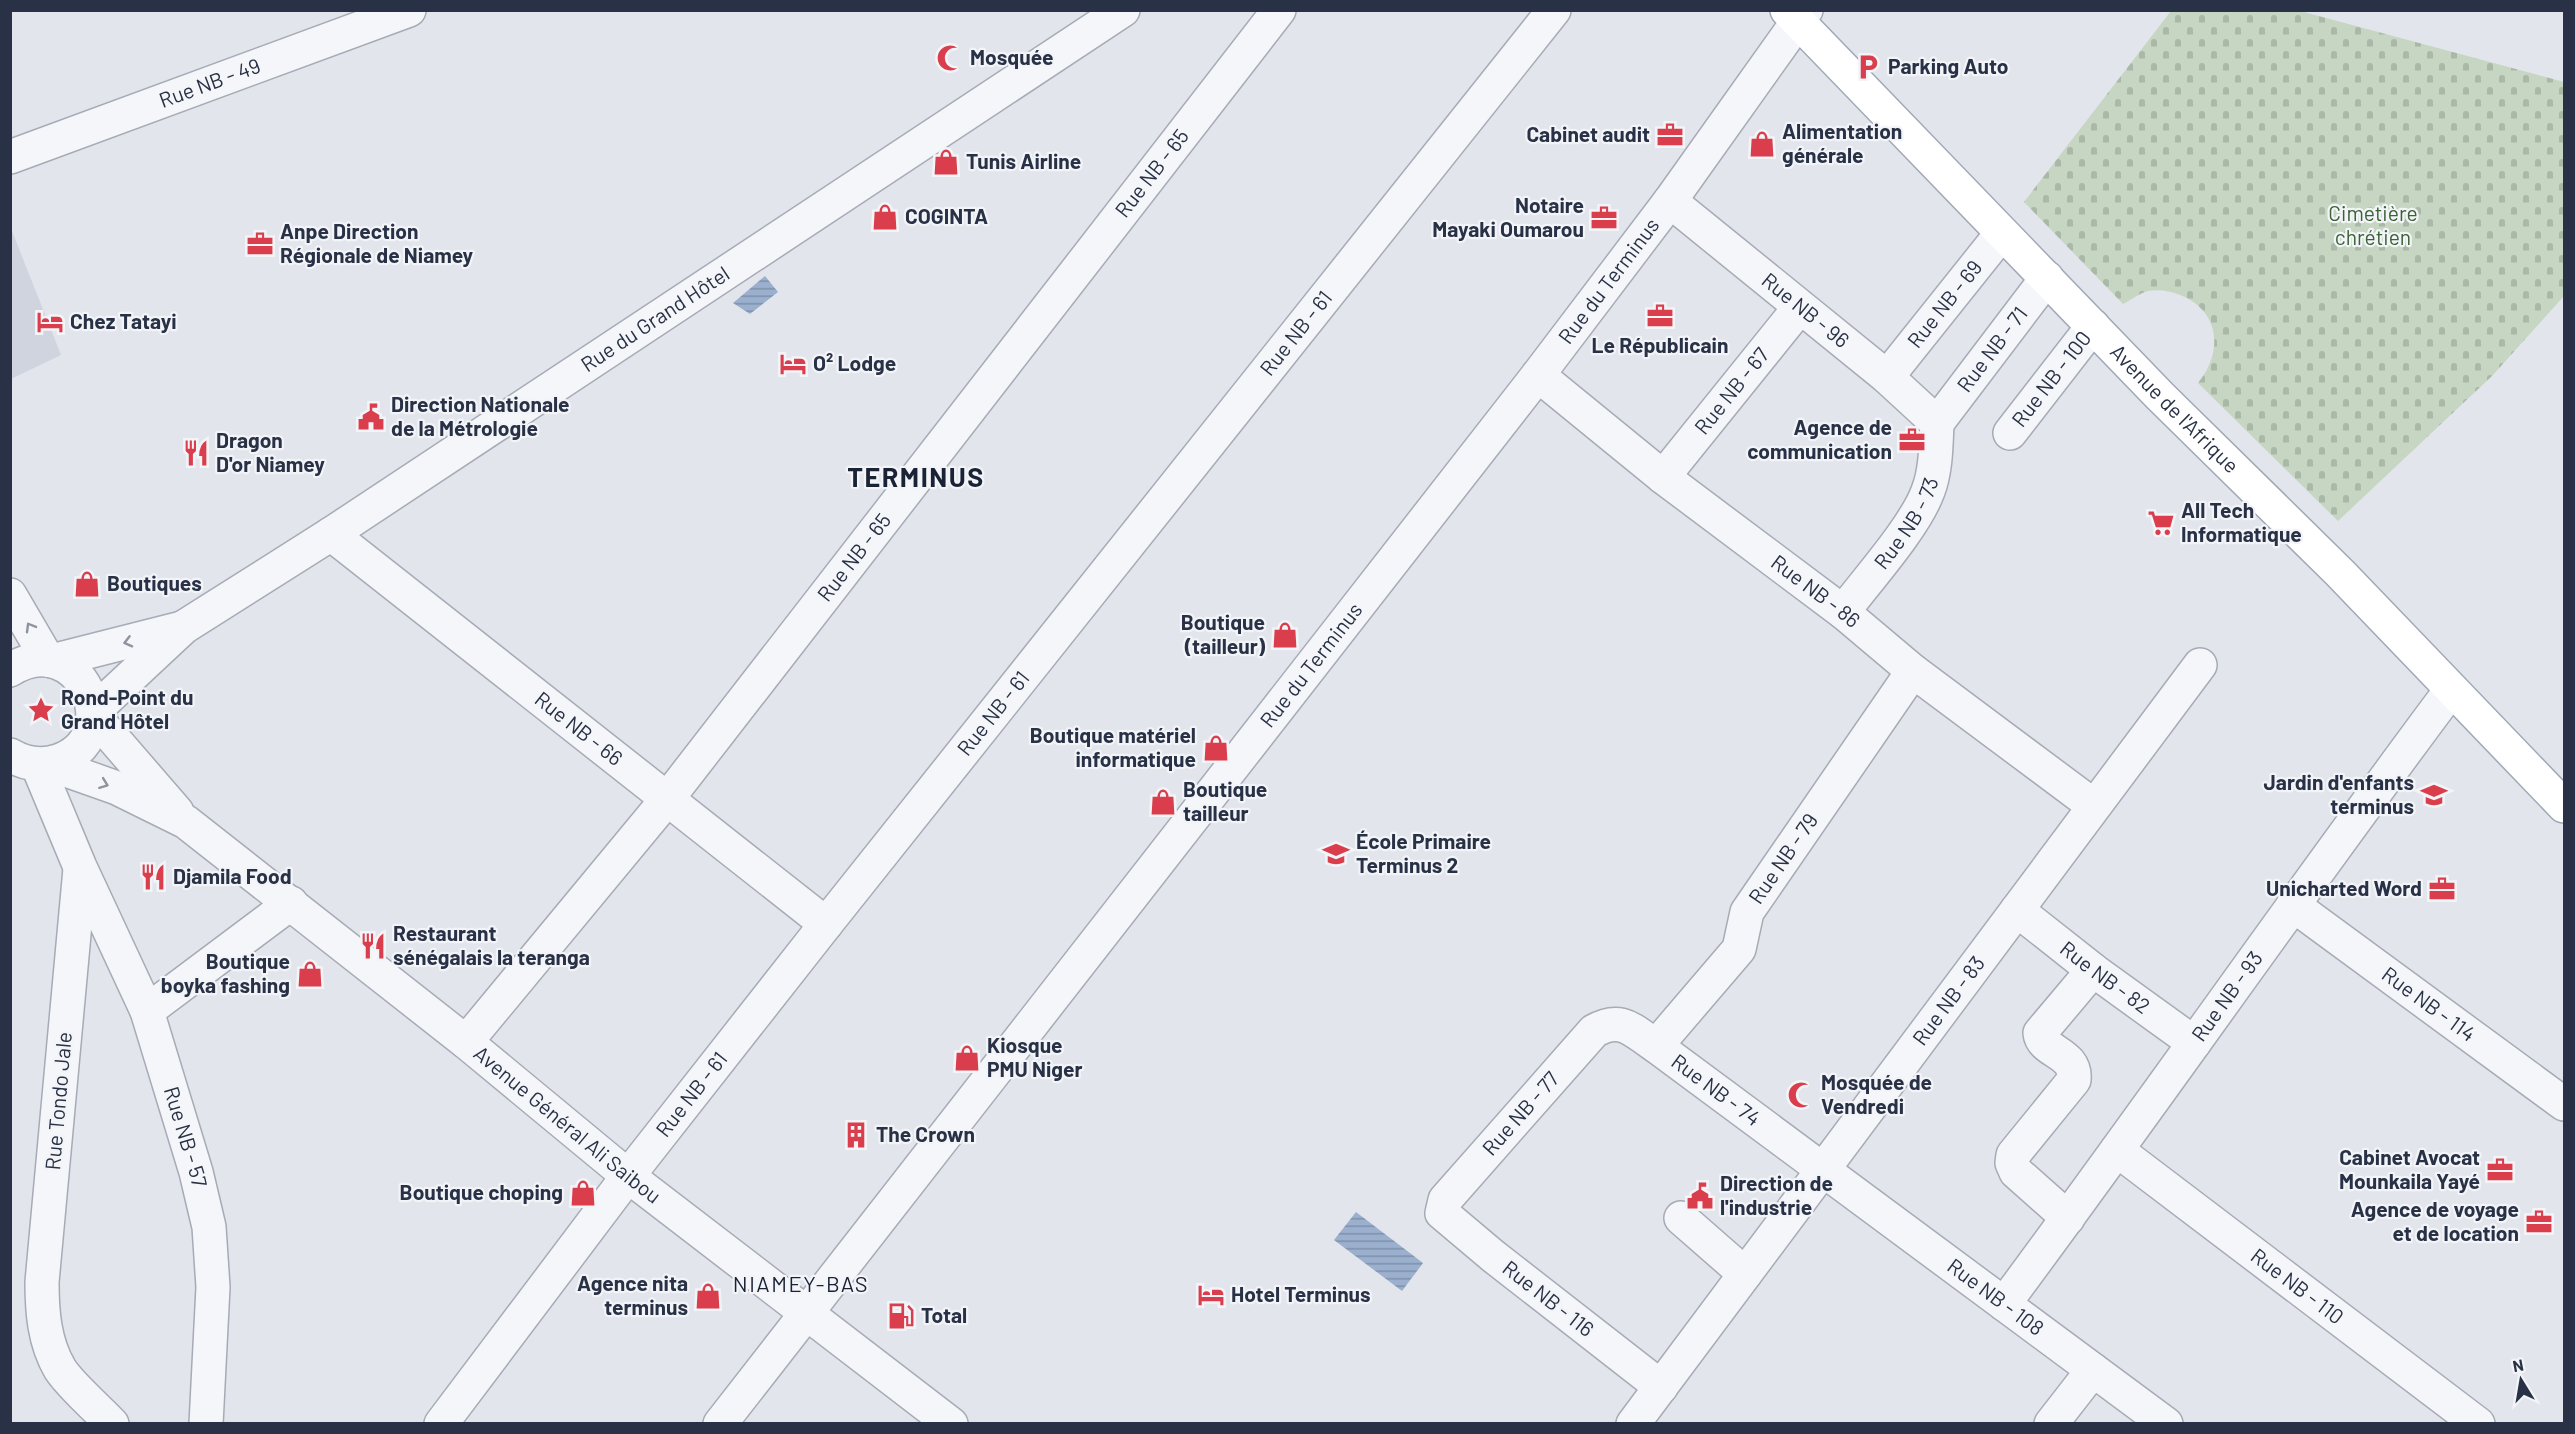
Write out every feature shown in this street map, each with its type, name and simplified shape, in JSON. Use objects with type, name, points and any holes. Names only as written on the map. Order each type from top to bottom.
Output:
[{"type":"main road","name":"Avenue de l'Afrique","points":[[1797,14],[2002,233],[2160,396],[2340,573],[2565,806]]},
{"type":"street","name":"Rue NB - 49","points":[[10,157],[409,10]]},
{"type":"street","name":"Rue du Grand Hôtel","points":[[94,713],[184,627],[331,534],[1123,10]]},
{"type":"street","name":"Rue NB - 65","points":[[466,1042],[668,798],[1279,10]]},
{"type":"street","name":"Rue NB - 61","points":[[441,1424],[628,1176],[826,924],[1554,10]]},
{"type":"street","name":"Rue du Terminus","points":[[720,1424],[1538,375],[1670,201],[1797,14]]},
{"type":"street","name":"Rue NB - 96","points":[[1670,201],[1887,377],[1937,423]]},
{"type":"street","name":"Rue NB - 69","points":[[1887,377],[2002,233]]},
{"type":"street","name":"Rue NB - 71","points":[[1937,423],[2047,278]]},
{"type":"street","name":"Rue NB - 67","points":[[1662,477],[1800,307]]},
{"type":"street","name":"Rue NB - 100","points":[[2010,433],[2093,326]]},
{"type":"street","name":"Rue NB - 86","points":[[1538,375],[1662,477],[1843,612],[1913,671],[2094,806]]},
{"type":"street","name":"Rue NB - 73","points":[[1843,612],[1909,524],[1928,491],[1937,423]]},
{"type":"street","name":"Rue NB - 66","points":[[331,534],[826,924]]},
{"type":"street","points":[[10,595],[50,660]]},
{"type":"street","name":"Rue du Grand Hôtel","points":[[50,660],[184,627]]},
{"type":"street","points":[[10,670],[23,662],[50,660],[69,667],[82,679],[90,694],[94,713],[90,733],[80,747],[66,758],[32,761]]},
{"type":"street","name":"Rue NB - 83","points":[[1633,1424],[2200,665]]},
{"type":"street","name":"Rue NB - 79","points":[[1656,1046],[1738,949],[1747,912],[1913,671]]},
{"type":"street","name":"Rue NB - 93","points":[[2004,1304],[2292,905],[2451,690]]},
{"type":"street","name":"Avenue Général Ali Saibou","points":[[94,713],[186,822]]},
{"type":"street","name":"Avenue Général Ali Saibou","points":[[32,761],[117,788],[186,822],[466,1042],[628,1176],[951,1424]]},
{"type":"street","name":"Rue Tondo Jale","points":[[32,761],[80,867],[42,1282],[42,1312],[48,1338],[60,1370],[112,1424]]},
{"type":"street","name":"Rue NB - 57","points":[[80,867],[147,1011],[196,1172],[209,1227],[213,1287],[206,1424]]},
{"type":"street","points":[[147,1011],[291,903]]},
{"type":"street","name":"Rue NB - 114","points":[[2292,905],[2565,1104]]},
{"type":"street","name":"Rue NB - 82","points":[[2017,910],[2093,970],[2194,1043]]},
{"type":"street","points":[[2068,1218],[2016,1172],[2012,1163],[2013,1155],[2074,1080],[2075,1071],[2071,1064],[2043,1041],[2040,1033],[2093,970]]},
{"type":"street","name":"Rue NB - 74","points":[[1604,1026],[1621,1023],[1656,1046],[1823,1170]]},
{"type":"street","name":"Rue NB - 77","points":[[1442,1207],[1445,1200],[1594,1031],[1604,1026]]},
{"type":"street","name":"Rue NB - 110","points":[[2117,1150],[2478,1424]]},
{"type":"street","name":"Rue NB - 108","points":[[1823,1170],[2166,1424]]},
{"type":"street","name":"Rue NB - 116","points":[[1442,1207],[1446,1217],[1492,1256],[1661,1387]]},
{"type":"street","points":[[1681,1218],[1745,1274]]},
{"type":"street","points":[[2051,1424],[2093,1370]]},
{"type":"shaded area","points":[[10,226],[61,355],[11,379],[10,379]]},
{"type":"green space","name":"Cimetière chrétien","points":[[2171,11],[2300,11],[2564,82],[2564,296],[2492,376],[2338,521],[2198,383],[2212,359],[2214,346],[2214,334],[2204,311],[2194,302],[2180,295],[2161,290],[2145,292],[2123,304],[2024,202]]},
{"type":"water","points":[[765,276],[778,292],[750,314],[733,303]]},
{"type":"water","points":[[1356,1212],[1423,1263],[1402,1291],[1334,1240]]},
{"type":"place","name":"Mosquée","points":[[950,58]]},
{"type":"place","name":"Parking Auto","points":[[1868,67]]},
{"type":"place","name":"Cabinet audit","points":[[1670,135]]},
{"type":"place","name":"Alimentation générale","points":[[1762,144]]},
{"type":"place","name":"Tunis Airline","points":[[946,162]]},
{"type":"place","name":"COGINTA","points":[[885,217]]},
{"type":"place","name":"Notaire Mayaki Oumarou","points":[[1604,218]]},
{"type":"place","name":"Anpe Direction Régionale de Niamey","points":[[260,244]]},
{"type":"place","name":"Le Républicain","points":[[1660,316]]},
{"type":"place","name":"Chez Tatayi","points":[[50,322]]},
{"type":"place","name":"O² Lodge","points":[[793,364]]},
{"type":"place","name":"Direction Nationale de la Métrologie","points":[[371,417]]},
{"type":"place","name":"Agence de communication","points":[[1912,440]]},
{"type":"place","name":"Dragon D'or Niamey","points":[[196,453]]},
{"type":"place","name":"All Tech Informatique","points":[[2161,523]]},
{"type":"place","name":"Boutiques","points":[[87,584]]},
{"type":"place","name":"Boutique (tailleur)","points":[[1285,635]]},
{"type":"place","name":"Rond-Point du Grand Hôtel","points":[[41,710]]},
{"type":"place","name":"Boutique matériel informatique","points":[[1216,748]]},
{"type":"place","name":"Jardin d'enfants terminus","points":[[2434,795]]},
{"type":"place","name":"Boutique tailleur","points":[[1163,802]]},
{"type":"place","name":"École Primaire Terminus 2","points":[[1336,854]]},
{"type":"place","name":"Djamila Food","points":[[153,877]]},
{"type":"place","name":"Unicharted Word","points":[[2442,889]]},
{"type":"place","name":"Restaurant sénégalais la teranga","points":[[373,946]]},
{"type":"place","name":"Boutique boyka fashing","points":[[310,974]]},
{"type":"place","name":"Kiosque PMU Niger","points":[[967,1058]]},
{"type":"place","name":"Mosquée de Vendredi","points":[[1801,1095]]},
{"type":"place","name":"The Crown","points":[[856,1135]]},
{"type":"place","name":"Cabinet Avocat Mounkaila Yayé","points":[[2500,1170]]},
{"type":"place","name":"Boutique choping","points":[[583,1193]]},
{"type":"place","name":"Direction de l'industrie","points":[[1700,1196]]},
{"type":"place","name":"Agence de voyage et de location","points":[[2539,1222]]},
{"type":"place","name":"Hotel Terminus","points":[[1211,1295]]},
{"type":"place","name":"Agence nita terminus","points":[[708,1296]]},
{"type":"place","name":"Total","points":[[901,1316]]},
{"type":"district","name":"TERMINUS","points":[[916,478]]},
{"type":"district","name":"NIAMEY-BAS","points":[[801,1284]]}]
